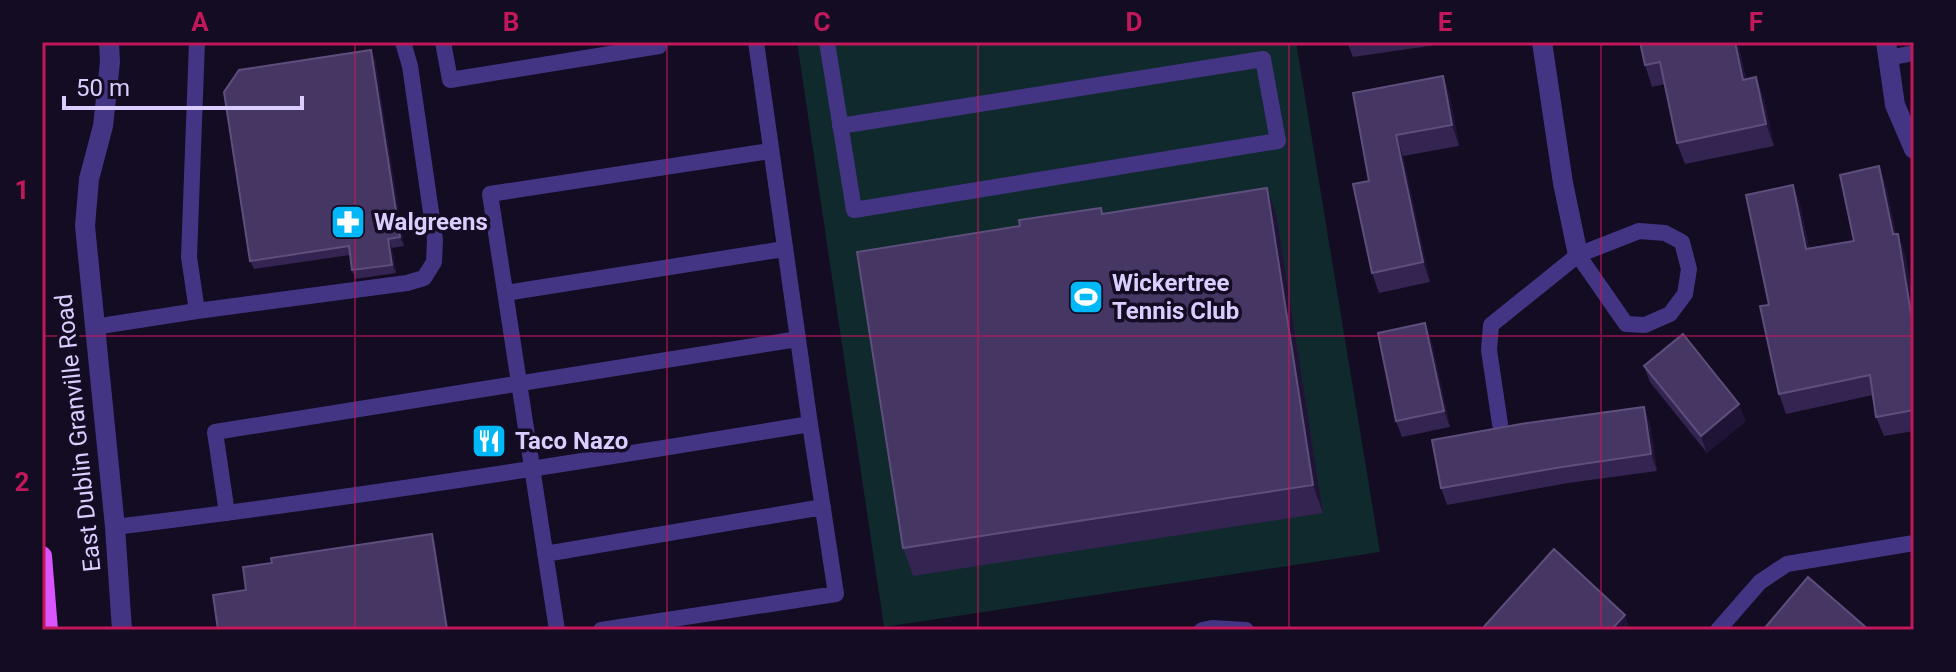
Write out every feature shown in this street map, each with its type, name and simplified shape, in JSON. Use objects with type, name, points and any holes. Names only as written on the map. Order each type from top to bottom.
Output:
[{"type":"main road","name":"East Dublin Granville Road","points":[[42,556],[48,630]]},
{"type":"street","name":"East Dublin Granville Road","points":[[109,42],[110,62],[103,126],[89,179],[85,226],[115,527],[122,630]]},
{"type":"street","points":[[1542,42],[1563,183],[1578,255]]},
{"type":"street","points":[[1887,50],[1895,105],[1914,149]]},
{"type":"lane","points":[[197,42],[189,257],[197,311]]},
{"type":"lane","points":[[94,327],[407,283],[424,278],[434,262],[435,240],[410,66],[403,42]]},
{"type":"lane","points":[[443,42],[450,80],[659,46],[658,42]]},
{"type":"lane","points":[[601,630],[836,594],[756,42]]},
{"type":"lane","points":[[827,42],[840,126],[854,210],[1278,141],[1263,59],[840,126]]},
{"type":"lane","points":[[1887,50],[1914,53]]},
{"type":"lane","points":[[557,630],[490,194],[770,151]]},
{"type":"lane","points":[[1500,424],[1489,350],[1491,325],[1578,255],[1639,231],[1665,233],[1682,242],[1689,269],[1685,294],[1670,314],[1645,325],[1626,324],[1578,255]]},
{"type":"lane","points":[[506,293],[784,249]]},
{"type":"lane","points":[[227,513],[215,432],[798,339]]},
{"type":"lane","points":[[115,527],[532,470],[810,424]]},
{"type":"lane","points":[[545,554],[823,507]]},
{"type":"lane","points":[[1718,630],[1760,582],[1787,564],[1914,543]]},
{"type":"lane","points":[[1202,630],[1246,630]]},
{"type":"green space","name":"Wickertree Tennis Club","points":[[797,42],[1296,42],[1380,552],[884,627]]},
{"type":"building","points":[[1640,42],[1735,42],[1743,80],[1756,77],[1766,124],[1677,143],[1660,62],[1645,65]]},
{"type":"building","name":"Walgreens","points":[[371,50],[400,237],[388,239],[392,265],[352,270],[349,246],[250,261],[224,92],[239,70]]},
{"type":"building","points":[[1443,76],[1452,125],[1396,135],[1423,262],[1372,273],[1353,184],[1369,181],[1353,93]]},
{"type":"building","points":[[1879,166],[1893,234],[1898,234],[1914,332],[1914,410],[1876,417],[1870,375],[1779,394],[1760,306],[1769,305],[1746,195],[1793,185],[1806,249],[1854,241],[1840,175]]},
{"type":"building","points":[[1267,188],[1313,485],[903,548],[857,252],[1020,226],[1019,220],[1101,208],[1102,214]]},
{"type":"building","points":[[1425,323],[1444,411],[1396,421],[1378,333]]},
{"type":"building","points":[[1683,334],[1739,404],[1701,436],[1644,366]]},
{"type":"building","points":[[1644,407],[1651,454],[1441,488],[1432,440]]},
{"type":"building","points":[[432,534],[447,630],[218,630],[213,595],[246,590],[243,567],[272,563],[271,558]]},
{"type":"building","points":[[1554,549],[1625,615],[1611,630],[1481,630]]},
{"type":"building","points":[[1808,577],[1869,630],[1763,630]]},
{"type":"place","name":"Walgreens","points":[[348,222]]},
{"type":"place","name":"Wickertree Tennis Club","points":[[1086,297]]},
{"type":"place","name":"Taco Nazo","points":[[489,441]]}]
